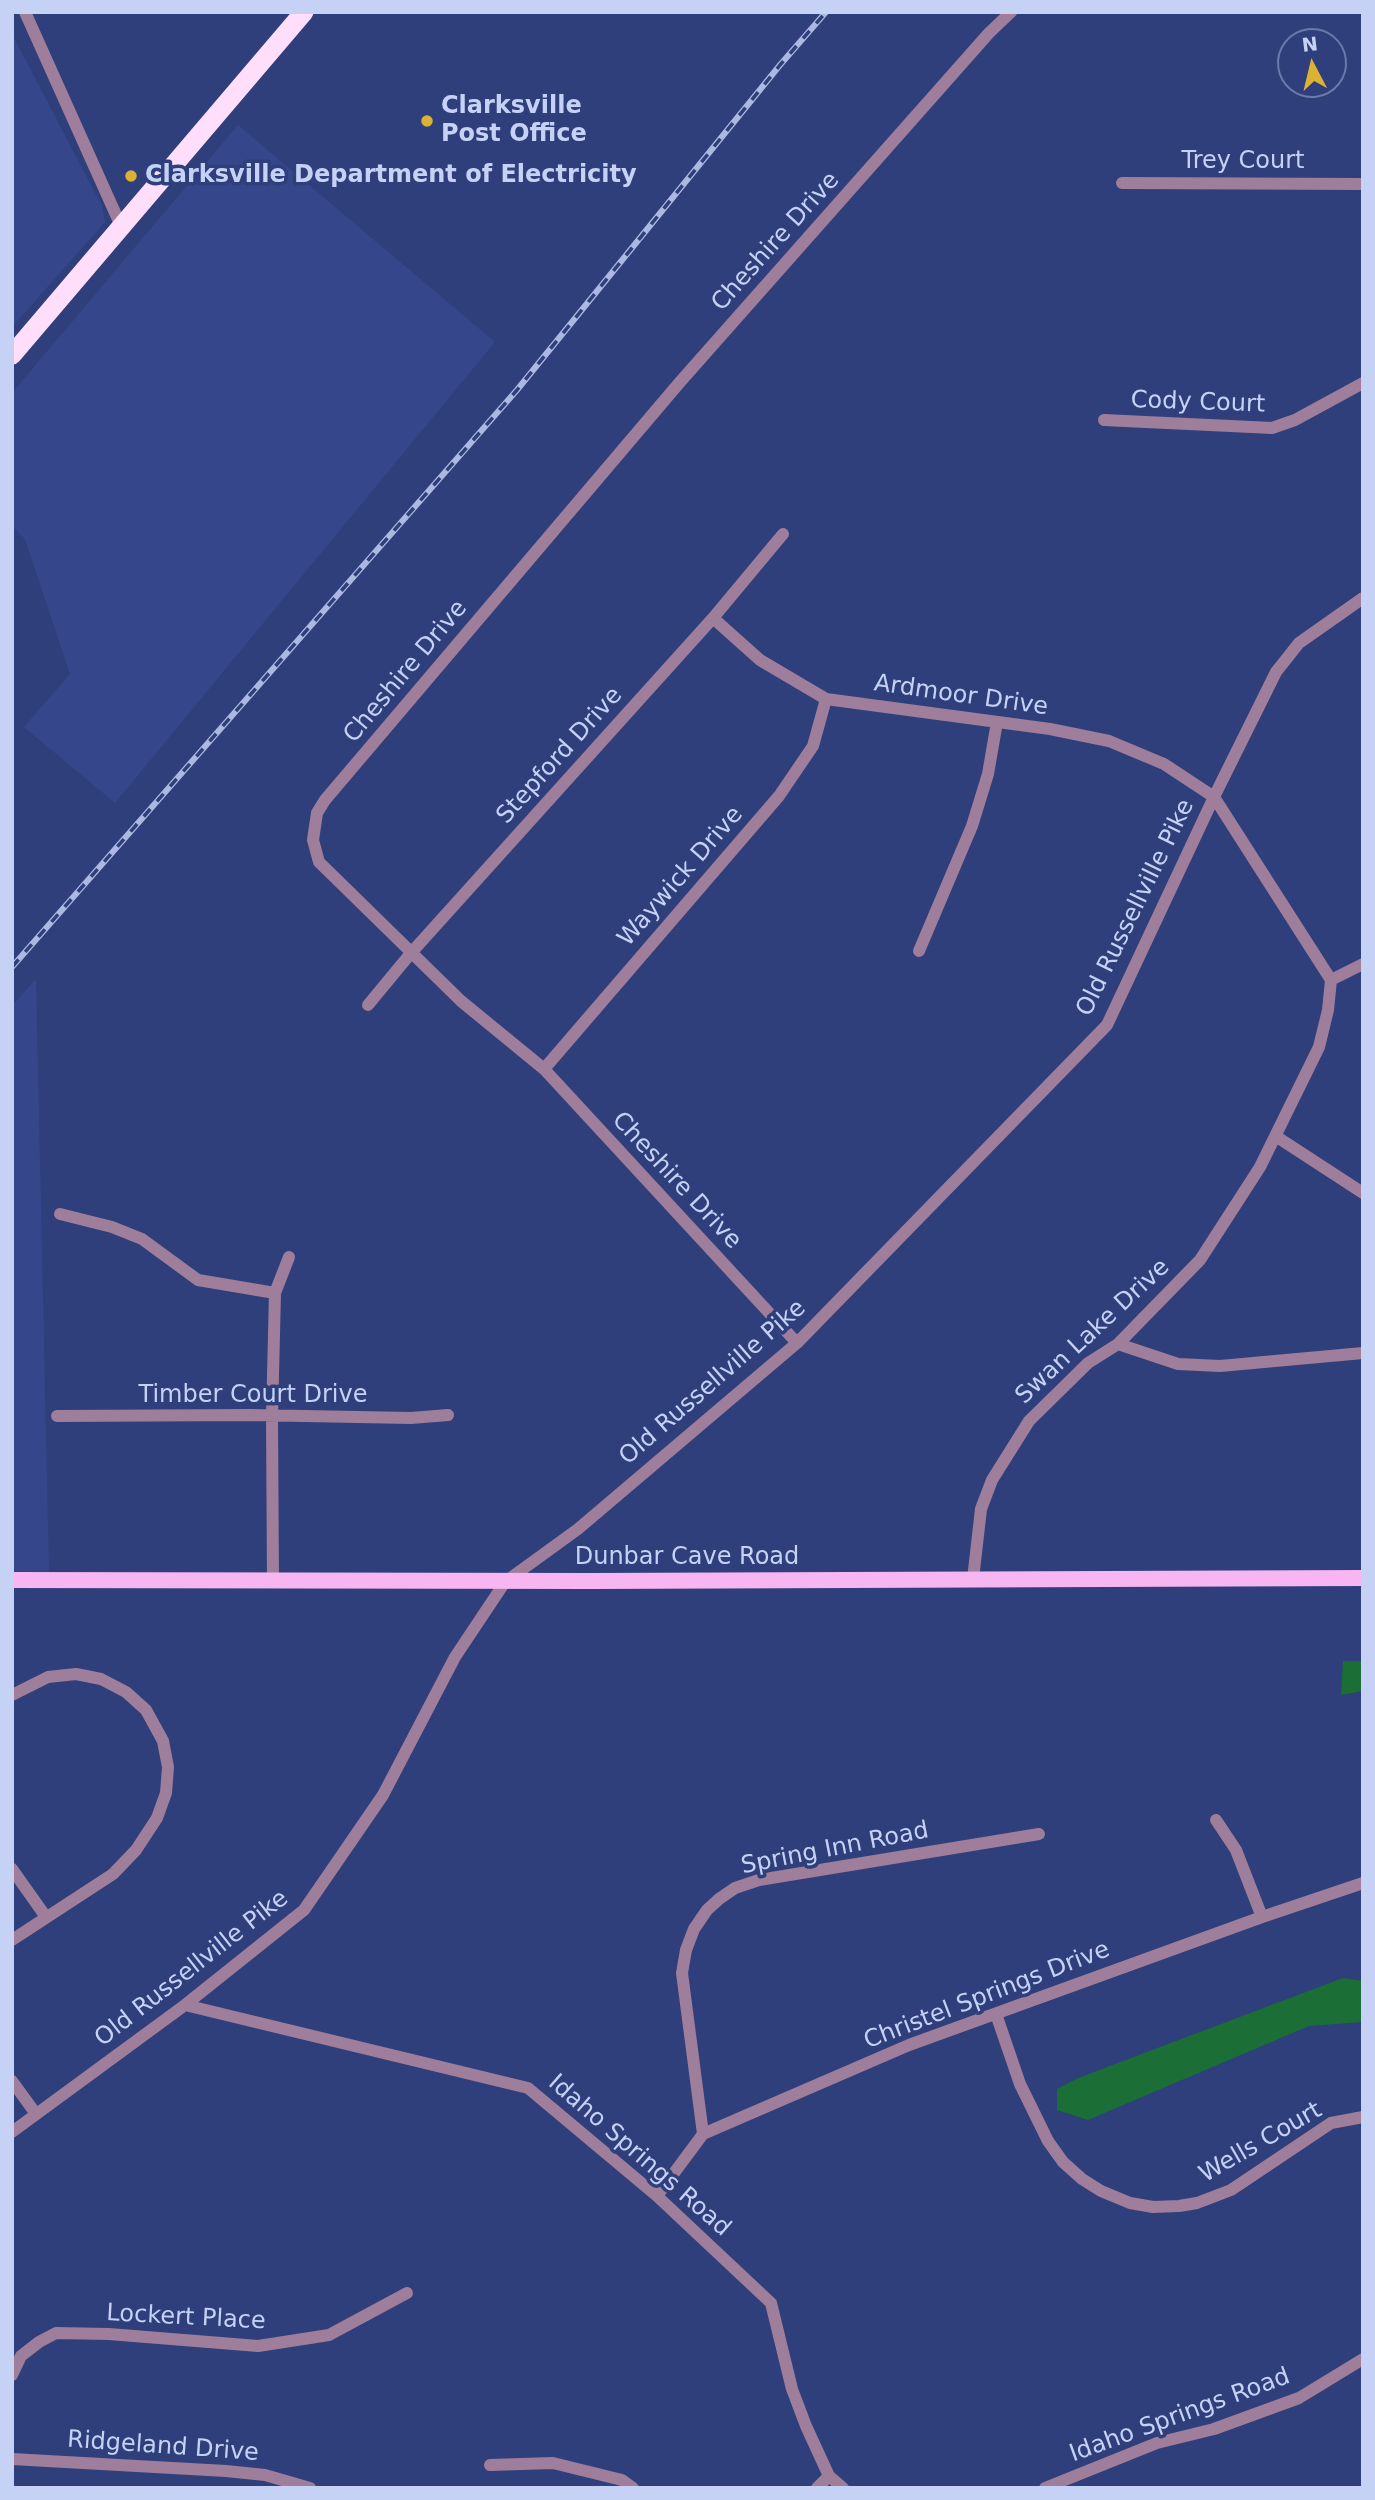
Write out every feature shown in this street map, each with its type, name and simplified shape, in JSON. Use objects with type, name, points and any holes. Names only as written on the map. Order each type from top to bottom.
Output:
[{"type":"highway","points":[[12,355],[304,12]]},
{"type":"main road","name":"Dunbar Cave Road","points":[[12,1580],[273,1582],[1363,1578]]},
{"type":"street","points":[[25,12],[121,226]]},
{"type":"street","name":"Cheshire Drive","points":[[797,1343],[544,1069],[461,1001],[319,862],[313,840],[317,813],[680,382],[989,33],[1011,12]]},
{"type":"street","name":"Trey Court","points":[[1122,183],[1363,184]]},
{"type":"street","name":"Cody Court","points":[[1104,421],[1272,428],[1294,421],[1363,383]]},
{"type":"street","name":"Stepford Drive","points":[[368,1005],[411,953],[713,618],[783,534]]},
{"type":"street","name":"Old Russellville Pike","points":[[12,2132],[185,2005],[304,1910],[383,1795],[455,1657],[505,1581],[579,1529],[797,1343],[1107,1025],[1276,672],[1299,643],[1363,598]]},
{"type":"street","name":"Ardmoor Drive","points":[[713,618],[760,660],[826,699],[997,722],[1108,741],[1164,764],[1214,797]]},
{"type":"street","name":"Waywick Drive","points":[[544,1069],[779,796],[813,746],[826,699]]},
{"type":"street","points":[[919,951],[972,826],[988,774],[997,722]]},
{"type":"street","points":[[1214,797],[1331,980],[1363,964]]},
{"type":"street","name":"Swan Lake Drive","points":[[973,1579],[981,1508],[992,1480],[1029,1421],[1088,1363],[1118,1344],[1200,1260],[1261,1167],[1319,1047],[1328,1010],[1331,980]]},
{"type":"street","points":[[1277,1136],[1363,1193]]},
{"type":"street","points":[[60,1214],[112,1227],[142,1239],[198,1280],[275,1293]]},
{"type":"street","points":[[273,1582],[272,1416],[275,1293],[289,1257]]},
{"type":"street","points":[[1118,1344],[1178,1364],[1220,1366],[1363,1353]]},
{"type":"street","name":"Timber Court Drive","points":[[57,1416],[411,1418],[448,1415]]},
{"type":"street","points":[[12,1695],[48,1676],[76,1674],[101,1679],[126,1692],[146,1710],[163,1741],[168,1768],[166,1793],[157,1818],[136,1850],[113,1874],[12,1940]]},
{"type":"street","points":[[1216,1820],[1236,1850],[1262,1917]]},
{"type":"street","name":"Spring Inn Road","points":[[703,2134],[682,1973],[686,1950],[694,1929],[707,1910],[719,1899],[735,1888],[759,1880],[1039,1834]]},
{"type":"street","points":[[12,1869],[46,1917]]},
{"type":"street","name":"Christel Springs Drive","points":[[703,2134],[909,2045],[1363,1883]]},
{"type":"street","name":"Idaho Springs Road","points":[[185,2005],[528,2088],[657,2196],[771,2303],[792,2389],[829,2476],[843,2488]]},
{"type":"street","name":"Wells Court","points":[[996,2014],[1020,2084],[1048,2141],[1063,2162],[1082,2179],[1101,2191],[1130,2203],[1153,2207],[1197,2203],[1230,2190],[1331,2123],[1363,2118]]},
{"type":"street","points":[[12,2081],[36,2114]]},
{"type":"street","points":[[657,2196],[703,2134]]},
{"type":"street","name":"Lockert Place","points":[[12,2375],[21,2356],[56,2333],[109,2334],[218,2344],[271,2344],[328,2335],[407,2293]]},
{"type":"street","name":"Idaho Springs Road","points":[[1045,2488],[1157,2443],[1214,2429],[1300,2398],[1363,2359]]},
{"type":"street","name":"Ridgeland Drive","points":[[12,2459],[165,2466],[252,2474],[310,2488]]},
{"type":"street","points":[[490,2465],[553,2463],[622,2480],[633,2488]]},
{"type":"street","points":[[817,2488],[829,2476]]},
{"type":"shaded area","points":[[12,34],[102,206],[105,222],[12,327]]},
{"type":"shaded area","points":[[238,125],[495,342],[115,803],[24,727],[70,674],[25,539],[12,526],[12,393]]},
{"type":"shaded area","points":[[36,979],[49,1572],[12,1571],[12,1005]]},
{"type":"green space","points":[[1343,1661],[1363,1661],[1363,1691],[1341,1695]]},
{"type":"green space","points":[[1343,1978],[1363,1981],[1363,2022],[1309,2026],[1088,2120],[1057,2110],[1057,2089],[1078,2078]]},
{"type":"railway","points":[[12,967],[517,390],[826,12]]},
{"type":"place","name":"Clarksville Post Office","points":[[427,121]]},
{"type":"place","name":"Clarksville Department of Electricity","points":[[131,176]]}]
